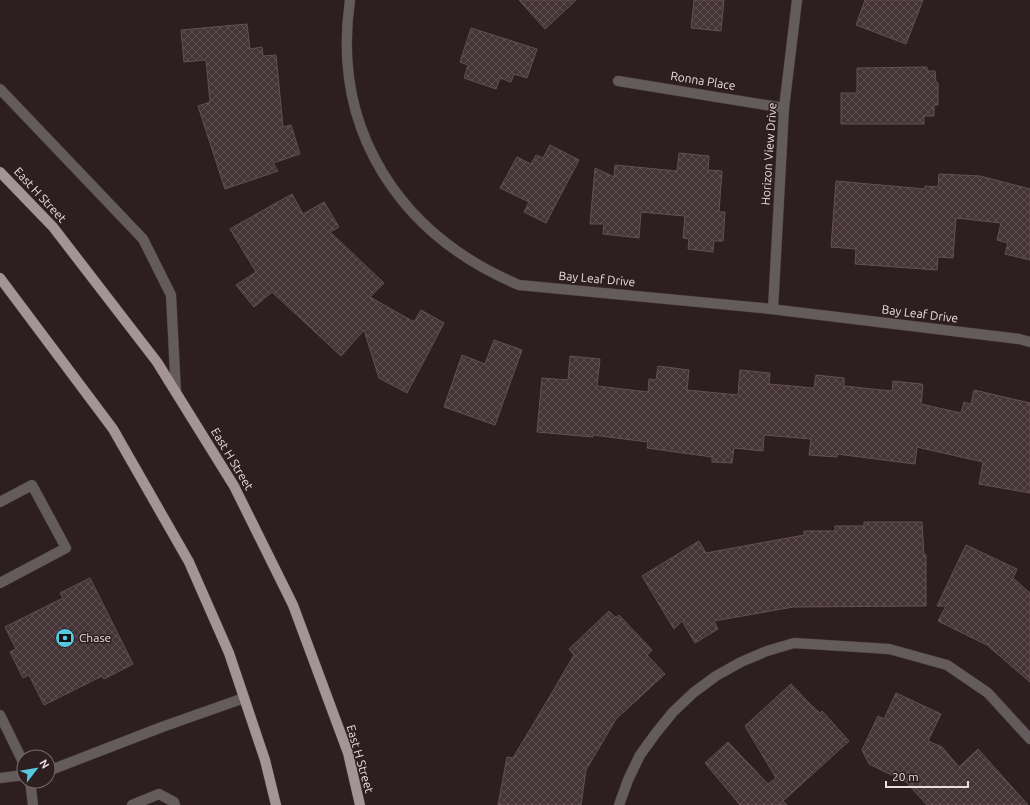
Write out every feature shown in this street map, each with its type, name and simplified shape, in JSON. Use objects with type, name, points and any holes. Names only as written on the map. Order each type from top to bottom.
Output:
[{"type":"main road","name":"East H Street","points":[[0,172],[53,227],[157,362],[234,486],[293,605],[348,753],[360,805]]},
{"type":"main road","points":[[0,278],[114,429],[189,562],[229,653],[264,760],[276,805]]},
{"type":"street","name":"Bay Leaf Drive","points":[[350,0],[346,50],[356,113],[367,143],[385,178],[413,213],[440,240],[465,258],[491,273],[519,285],[773,309],[1019,339],[1030,342]]},
{"type":"street","name":"Horizon View Drive","points":[[773,309],[784,108],[797,0]]},
{"type":"street","name":"Ronna Place","points":[[618,81],[784,108]]},
{"type":"street","points":[[0,89],[144,239],[171,295],[176,393]]},
{"type":"street","points":[[0,502],[32,485],[66,548],[0,583]]},
{"type":"street","points":[[619,805],[628,780],[640,755],[660,728],[693,693],[716,676],[741,662],[767,651],[794,643],[889,649],[947,664],[988,693],[1030,738]]},
{"type":"street","points":[[56,768],[162,727],[244,698]]},
{"type":"street","points":[[0,715],[17,749]]},
{"type":"street","points":[[0,778],[16,776]]},
{"type":"street","points":[[31,789],[33,805]]},
{"type":"street","points":[[132,805],[159,794],[174,802],[176,805]]},
{"type":"building","points":[[519,0],[576,0],[545,29]]},
{"type":"building","points":[[694,0],[724,0],[721,31],[691,28]]},
{"type":"building","points":[[865,0],[923,0],[906,44],[856,25]]},
{"type":"building","points":[[247,24],[250,49],[262,47],[263,56],[276,55],[283,127],[291,125],[300,154],[273,163],[278,171],[225,189],[198,106],[210,102],[206,60],[184,62],[181,30]]},
{"type":"building","points":[[471,28],[537,49],[527,78],[514,74],[511,82],[500,78],[496,89],[464,78],[468,65],[460,62]]},
{"type":"building","points":[[927,67],[927,71],[935,71],[936,82],[938,83],[938,105],[934,105],[934,116],[924,116],[924,124],[841,124],[841,93],[857,93],[857,68]]},
{"type":"building","points":[[550,145],[579,160],[546,223],[524,212],[529,202],[500,188],[517,157],[531,164],[536,155],[543,158]]},
{"type":"building","points":[[679,153],[709,156],[708,170],[722,171],[719,212],[725,212],[723,241],[714,241],[713,252],[688,249],[689,239],[683,238],[685,216],[641,212],[639,238],[603,234],[604,224],[590,224],[595,168],[614,177],[615,165],[677,171]]},
{"type":"building","points":[[939,174],[980,176],[1030,189],[1030,260],[1005,254],[1008,243],[997,240],[1001,223],[956,218],[953,258],[938,257],[937,270],[855,264],[856,249],[831,247],[836,181],[925,189],[925,186],[938,187]]},
{"type":"building","points":[[292,194],[303,214],[324,202],[339,227],[330,232],[384,283],[370,297],[414,322],[421,310],[444,323],[407,393],[379,378],[364,330],[341,356],[272,292],[254,307],[236,285],[256,272],[230,229]]},
{"type":"building","points":[[494,340],[522,350],[495,425],[444,407],[462,355],[485,364]]},
{"type":"building","points":[[570,356],[600,359],[597,386],[648,392],[649,379],[656,380],[658,366],[689,370],[687,390],[738,395],[740,370],[770,373],[769,384],[814,388],[816,375],[844,378],[844,386],[892,391],[893,381],[921,384],[923,385],[921,404],[961,413],[964,402],[971,404],[974,390],[1030,403],[1030,493],[979,484],[983,462],[917,447],[915,464],[837,454],[837,457],[809,455],[811,439],[764,435],[763,451],[734,448],[732,463],[712,462],[712,457],[647,448],[648,442],[593,435],[593,437],[537,432],[542,378],[568,380]]},
{"type":"building","points":[[864,522],[922,522],[924,555],[926,555],[926,606],[793,607],[714,621],[718,629],[695,643],[682,621],[674,629],[642,576],[699,541],[706,553],[804,535],[804,531],[835,531],[835,526],[864,526]]},
{"type":"building","points":[[966,545],[1017,569],[1013,578],[1030,593],[1030,682],[987,645],[938,621],[946,606],[937,606]]},
{"type":"building","name":"Chase","points":[[90,578],[133,664],[104,679],[102,676],[44,705],[29,675],[23,678],[10,652],[16,649],[5,627],[63,598],[60,593]]},
{"type":"building","points":[[609,611],[616,618],[619,615],[652,650],[647,655],[665,674],[616,719],[586,770],[581,805],[498,805],[507,757],[513,758],[574,655],[569,649]]},
{"type":"building","points":[[791,684],[820,713],[822,711],[849,741],[783,801],[787,805],[740,805],[705,763],[728,742],[768,784],[776,778],[745,726]]},
{"type":"building","points":[[896,693],[941,714],[928,741],[942,747],[959,767],[978,749],[1028,805],[927,805],[906,782],[869,764],[862,750],[878,716],[884,719]]},
{"type":"place","name":"Chase","points":[[65,638]]}]
